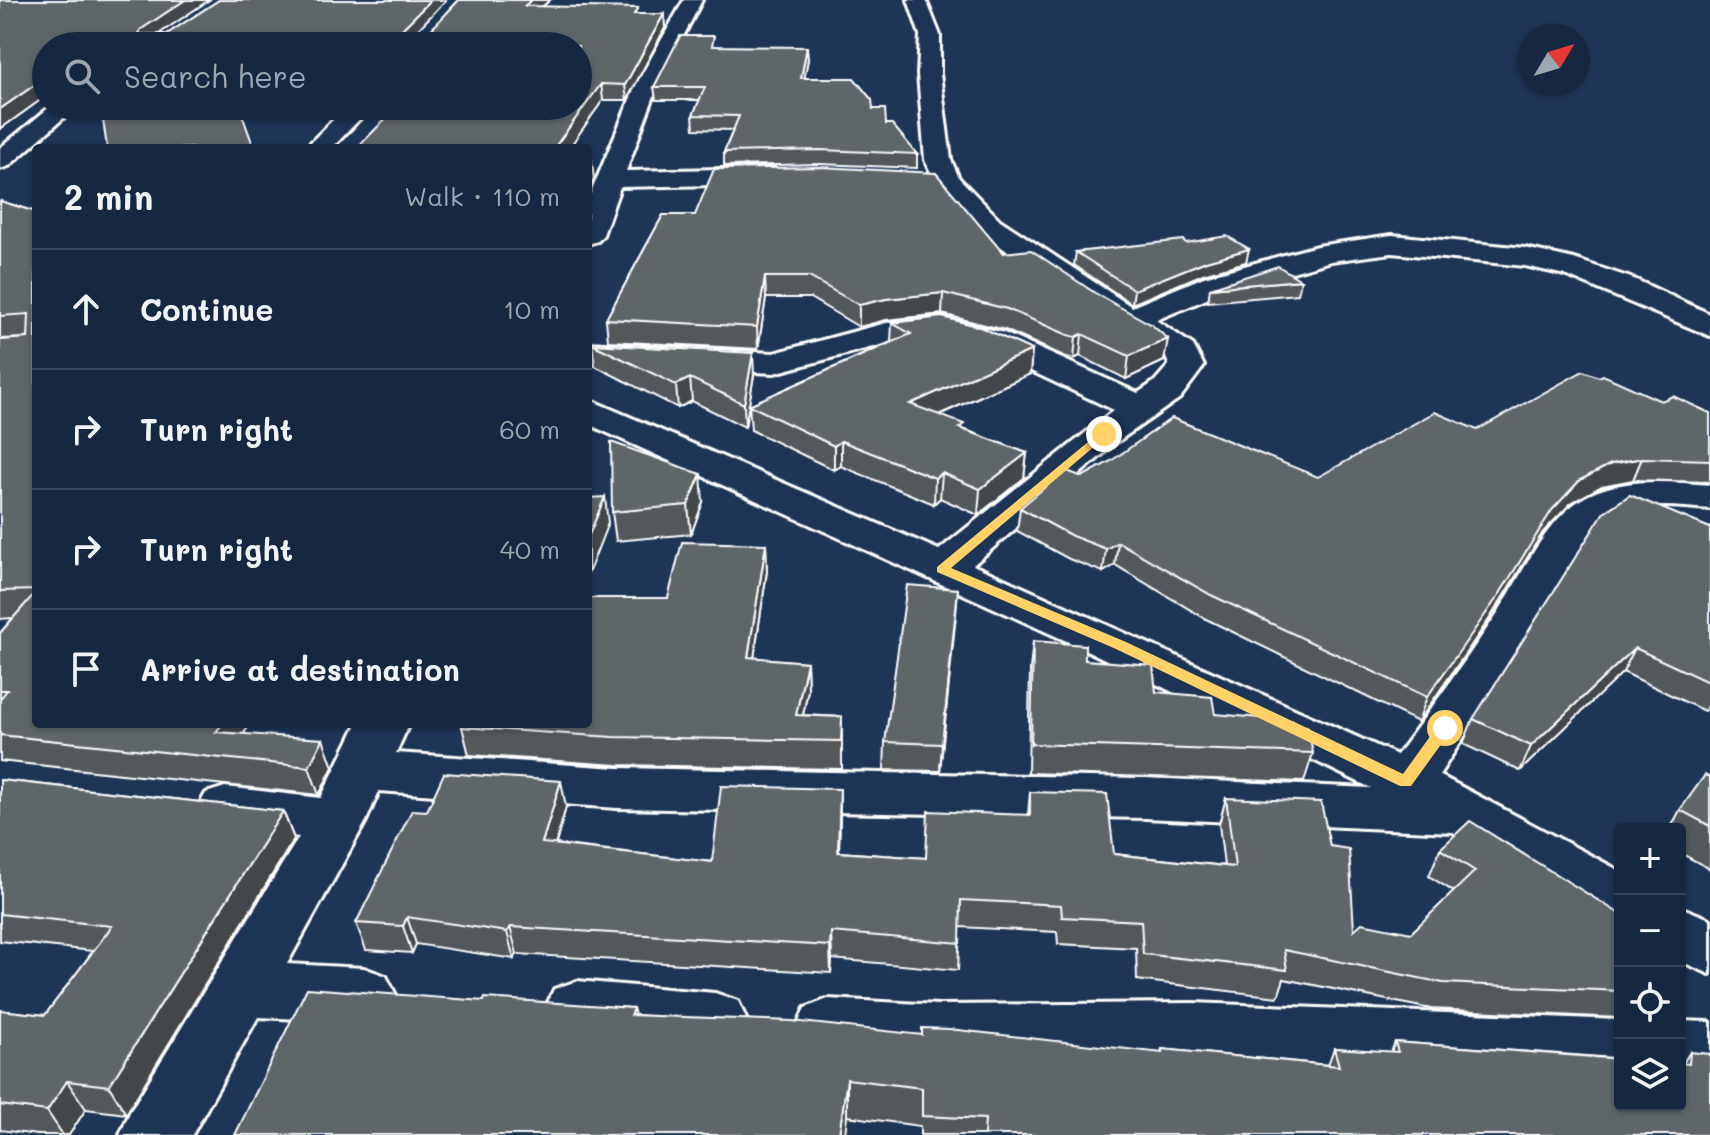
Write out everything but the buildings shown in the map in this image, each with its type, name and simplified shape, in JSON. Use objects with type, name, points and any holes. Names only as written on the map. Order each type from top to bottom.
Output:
[{"type":"street","points":[[592,226],[647,85],[693,0]]},
{"type":"street","points":[[917,0],[930,35],[929,74],[938,160],[932,180],[1035,259],[1181,352],[1187,366],[1167,390],[1104,434],[942,569]]},
{"type":"street","points":[[0,161],[48,120]]},
{"type":"street","points":[[322,144],[346,120]]},
{"type":"street","points":[[612,179],[789,176]]},
{"type":"street","points":[[1130,319],[1215,284],[1328,252],[1392,244],[1485,252],[1574,268],[1623,286],[1710,326]]},
{"type":"street","points":[[592,353],[774,363],[801,359],[885,334],[924,327],[951,328],[988,338],[1141,408]]},
{"type":"street","points":[[592,412],[1121,646],[1406,782],[1614,896]]},
{"type":"street","points":[[1406,782],[1518,619],[1582,518],[1605,503],[1630,497],[1674,494],[1710,497]]},
{"type":"street","points":[[184,802],[361,771],[632,788],[1145,798],[1462,813]]},
{"type":"street","points":[[155,1135],[361,771]]},
{"type":"street","points":[[1686,935],[1710,948]]},
{"type":"street","points":[[239,989],[414,998]]},
{"type":"street","points":[[526,1005],[735,1023],[939,1034],[1193,1032],[1614,1049]]},
{"type":"street","points":[[1686,1051],[1710,1052]]},
{"type":"route","points":[[1104,434],[942,569],[1121,646],[1406,782],[1445,728]]}]
